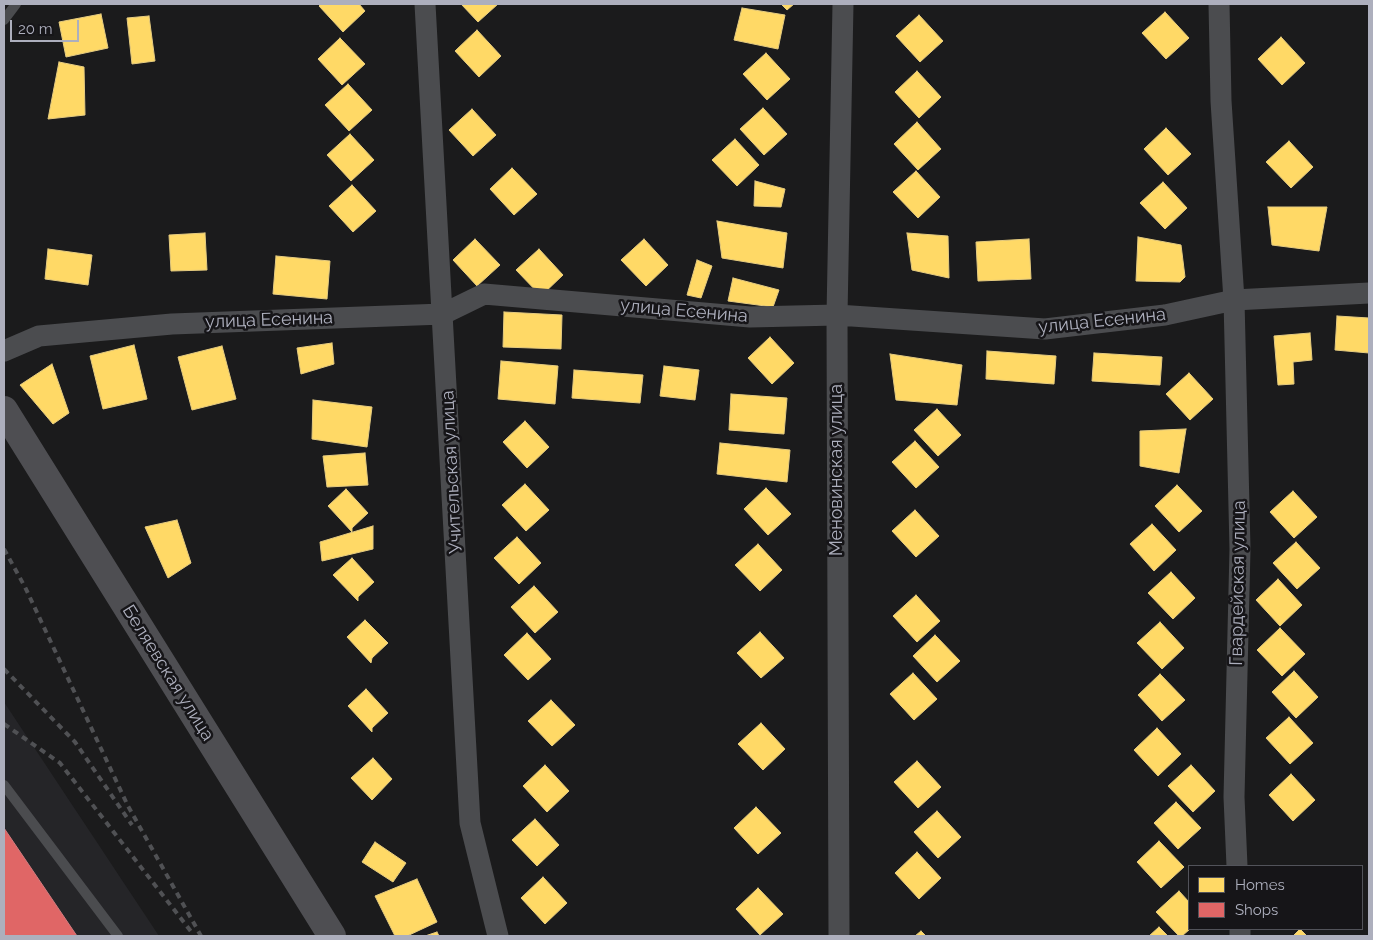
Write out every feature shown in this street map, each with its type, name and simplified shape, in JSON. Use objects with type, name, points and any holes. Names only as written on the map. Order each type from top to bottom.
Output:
[{"type":"main road","name":"Беляевская улица","points":[[4,410],[332,936]]},
{"type":"street","name":"Учительская улица","points":[[425,4],[470,823],[498,936]]},
{"type":"street","name":"Меновинская улица","points":[[839,936],[837,315],[843,4]]},
{"type":"street","name":"Гвардейская улица","points":[[1219,4],[1221,101],[1234,300],[1240,549],[1234,797],[1237,865]]},
{"type":"street","name":"улица Есенина","points":[[4,351],[39,336],[172,324],[443,314],[484,294],[750,317],[837,315],[1045,329],[1165,315],[1234,300],[1369,293]]},
{"type":"lane","points":[[4,20],[16,4]]},
{"type":"lane","points":[[4,785],[118,936]]},
{"type":"shaded area","points":[[4,702],[159,936],[4,936]]},
{"type":"building: Homes","points":[[321,4],[359,4],[365,11],[343,32],[319,6]]},
{"type":"building: Homes","points":[[461,4],[498,4],[478,22]]},
{"type":"building: Homes","points":[[781,4],[794,4],[787,10]]},
{"type":"building: Homes","points":[[742,8],[785,15],[778,49],[734,40]]},
{"type":"building: Homes","points":[[1165,12],[1189,38],[1166,59],[1142,33]]},
{"type":"building: Homes","points":[[101,14],[108,48],[66,57],[59,22]]},
{"type":"building: Homes","points":[[919,15],[943,41],[920,62],[896,36]]},
{"type":"building: Homes","points":[[149,16],[155,61],[132,64],[127,18]]},
{"type":"building: Homes","points":[[477,30],[501,56],[479,77],[455,51]]},
{"type":"building: Homes","points":[[1281,37],[1305,63],[1282,85],[1258,59]]},
{"type":"building: Homes","points":[[340,38],[365,64],[342,85],[318,59]]},
{"type":"building: Homes","points":[[766,53],[790,79],[767,100],[743,74]]},
{"type":"building: Homes","points":[[59,62],[84,67],[85,115],[48,119]]},
{"type":"building: Homes","points":[[917,71],[941,97],[919,118],[895,92]]},
{"type":"building: Homes","points":[[348,84],[372,110],[349,131],[325,105]]},
{"type":"building: Homes","points":[[763,108],[787,134],[764,155],[740,129]]},
{"type":"building: Homes","points":[[472,109],[496,135],[473,156],[449,130]]},
{"type":"building: Homes","points":[[917,122],[941,149],[918,170],[894,144]]},
{"type":"building: Homes","points":[[1166,128],[1191,154],[1168,175],[1144,149]]},
{"type":"building: Homes","points":[[350,134],[374,160],[351,181],[327,155]]},
{"type":"building: Homes","points":[[735,139],[759,165],[737,186],[712,160]]},
{"type":"building: Homes","points":[[1289,141],[1313,167],[1291,188],[1266,162]]},
{"type":"building: Homes","points":[[512,168],[537,194],[514,215],[490,189]]},
{"type":"building: Homes","points":[[916,171],[940,197],[918,218],[893,192]]},
{"type":"building: Homes","points":[[755,181],[785,189],[781,207],[754,206]]},
{"type":"building: Homes","points":[[1163,182],[1187,208],[1165,229],[1140,203]]},
{"type":"building: Homes","points":[[352,185],[376,211],[353,232],[329,206]]},
{"type":"building: Homes","points":[[1268,207],[1327,207],[1319,251],[1272,245]]},
{"type":"building: Homes","points":[[717,221],[787,233],[783,268],[722,258]]},
{"type":"building: Homes","points":[[205,233],[207,270],[171,271],[169,235]]},
{"type":"building: Homes","points":[[907,233],[948,236],[949,278],[912,270]]},
{"type":"building: Homes","points":[[1138,237],[1181,245],[1185,277],[1180,282],[1136,281]]},
{"type":"building: Homes","points":[[475,239],[500,265],[477,286],[453,260]]},
{"type":"building: Homes","points":[[644,239],[668,265],[646,286],[621,260]]},
{"type":"building: Homes","points":[[1029,239],[1031,279],[978,281],[976,242]]},
{"type":"building: Homes","points":[[48,249],[92,255],[88,285],[45,279]]},
{"type":"building: Homes","points":[[539,249],[563,275],[541,296],[516,270]]},
{"type":"building: Homes","points":[[276,256],[330,261],[327,299],[273,294]]},
{"type":"building: Homes","points":[[697,260],[712,266],[701,298],[687,295]]},
{"type":"building: Homes","points":[[733,278],[779,290],[773,307],[728,301]]},
{"type":"building: Homes","points":[[504,312],[562,315],[561,349],[503,347]]},
{"type":"building: Homes","points":[[1337,316],[1369,318],[1369,353],[1335,350]]},
{"type":"building: Homes","points":[[1310,333],[1312,360],[1293,362],[1294,384],[1278,385],[1274,336]]},
{"type":"building: Homes","points":[[770,337],[794,363],[772,384],[748,358]]},
{"type":"building: Homes","points":[[332,343],[334,364],[301,374],[297,348]]},
{"type":"building: Homes","points":[[134,345],[147,399],[103,409],[90,356]]},
{"type":"building: Homes","points":[[222,346],[236,399],[192,410],[178,357]]},
{"type":"building: Homes","points":[[987,351],[1056,356],[1054,384],[986,379]]},
{"type":"building: Homes","points":[[1094,353],[1162,357],[1160,385],[1092,381]]},
{"type":"building: Homes","points":[[890,354],[962,365],[957,405],[896,400]]},
{"type":"building: Homes","points":[[501,361],[558,366],[555,404],[498,399]]},
{"type":"building: Homes","points":[[52,364],[69,413],[53,424],[20,385]]},
{"type":"building: Homes","points":[[664,366],[699,370],[695,400],[660,396]]},
{"type":"building: Homes","points":[[574,370],[643,375],[640,403],[572,398]]},
{"type":"building: Homes","points":[[1189,373],[1213,399],[1190,420],[1166,394]]},
{"type":"building: Homes","points":[[731,394],[787,398],[784,434],[729,430]]},
{"type":"building: Homes","points":[[313,400],[372,407],[367,447],[312,439]]},
{"type":"building: Homes","points":[[937,409],[961,435],[938,456],[914,430]]},
{"type":"building: Homes","points":[[525,421],[549,447],[527,468],[503,442]]},
{"type":"building: Homes","points":[[1186,429],[1179,473],[1140,466],[1140,431]]},
{"type":"building: Homes","points":[[915,441],[939,467],[916,488],[892,462]]},
{"type":"building: Homes","points":[[720,443],[790,450],[787,482],[717,474]]},
{"type":"building: Homes","points":[[365,453],[368,485],[327,487],[323,456]]},
{"type":"building: Homes","points":[[525,484],[549,510],[526,531],[502,505]]},
{"type":"building: Homes","points":[[1177,485],[1202,511],[1179,532],[1155,506]]},
{"type":"building: Homes","points":[[766,488],[791,514],[768,535],[744,509]]},
{"type":"building: Homes","points":[[346,489],[368,513],[352,528],[352,532],[328,506]]},
{"type":"building: Homes","points":[[1293,491],[1317,517],[1294,538],[1270,512]]},
{"type":"building: Homes","points":[[915,510],[939,536],[916,557],[892,531]]},
{"type":"building: Homes","points":[[177,520],[191,563],[168,578],[145,527]]},
{"type":"building: Homes","points":[[1152,524],[1176,550],[1154,571],[1130,544]]},
{"type":"building: Homes","points":[[373,526],[373,549],[322,561],[320,542]]},
{"type":"building: Homes","points":[[517,537],[541,563],[519,584],[494,558]]},
{"type":"building: Homes","points":[[1296,542],[1320,568],[1297,589],[1273,563]]},
{"type":"building: Homes","points":[[758,544],[782,570],[760,591],[735,565]]},
{"type":"building: Homes","points":[[352,558],[374,582],[358,597],[358,601],[333,575]]},
{"type":"building: Homes","points":[[1171,572],[1195,598],[1173,619],[1148,593]]},
{"type":"building: Homes","points":[[1278,579],[1302,605],[1280,626],[1256,600]]},
{"type":"building: Homes","points":[[534,586],[558,612],[535,633],[511,607]]},
{"type":"building: Homes","points":[[916,595],[940,621],[917,642],[893,616]]},
{"type":"building: Homes","points":[[365,620],[388,643],[372,658],[371,663],[347,637]]},
{"type":"building: Homes","points":[[1160,622],[1184,648],[1162,669],[1137,643]]},
{"type":"building: Homes","points":[[1280,628],[1305,654],[1282,676],[1257,650]]},
{"type":"building: Homes","points":[[760,632],[784,658],[761,678],[737,653]]},
{"type":"building: Homes","points":[[527,633],[551,659],[528,680],[504,655]]},
{"type":"building: Homes","points":[[935,635],[960,661],[937,682],[913,656]]},
{"type":"building: Homes","points":[[1294,671],[1318,697],[1296,718],[1272,692]]},
{"type":"building: Homes","points":[[913,673],[937,699],[914,720],[890,694]]},
{"type":"building: Homes","points":[[1160,674],[1185,700],[1162,721],[1138,695]]},
{"type":"building: Homes","points":[[366,689],[388,713],[372,728],[372,732],[348,706]]},
{"type":"building: Homes","points":[[551,700],[575,725],[552,746],[528,721]]},
{"type":"building: Homes","points":[[1289,717],[1313,743],[1290,764],[1266,738]]},
{"type":"building: Homes","points":[[761,723],[785,749],[763,770],[738,744]]},
{"type":"building: Homes","points":[[1157,728],[1181,754],[1158,776],[1134,750]]},
{"type":"building: Homes","points":[[373,758],[392,779],[372,800],[351,778]]},
{"type":"building: Homes","points":[[917,761],[941,787],[918,808],[894,782]]},
{"type":"building: Homes","points":[[545,765],[569,791],[547,812],[523,786]]},
{"type":"building: Homes","points":[[1191,765],[1215,791],[1193,812],[1168,786]]},
{"type":"building: Homes","points":[[1291,774],[1315,800],[1293,821],[1269,795]]},
{"type":"building: Homes","points":[[1176,802],[1201,828],[1178,849],[1154,823]]},
{"type":"building: Homes","points":[[756,807],[781,833],[758,854],[734,828]]},
{"type":"building: Homes","points":[[937,811],[961,837],[938,858],[914,832]]},
{"type":"building: Homes","points":[[535,819],[559,845],[537,866],[512,840]]},
{"type":"building: Homes","points":[[1159,841],[1184,867],[1161,888],[1137,862]]},
{"type":"building: Homes","points":[[375,842],[406,863],[393,882],[362,862]]},
{"type":"building: Homes","points":[[917,852],[941,878],[919,899],[895,873]]},
{"type":"building: Homes","points":[[543,877],[567,903],[545,924],[521,898]]},
{"type":"building: Homes","points":[[417,879],[437,922],[407,936],[395,936],[375,896]]},
{"type":"building: Homes","points":[[758,888],[783,914],[760,935],[736,909]]},
{"type":"building: Homes","points":[[1179,891],[1188,901],[1189,930],[1182,936],[1179,936],[1156,912]]},
{"type":"building: Homes","points":[[1159,927],[1168,936],[1149,936]]},
{"type":"building: Homes","points":[[1301,930],[1307,936],[1293,936]]},
{"type":"building: Homes","points":[[921,931],[926,936],[915,936]]},
{"type":"building: Homes","points":[[437,932],[439,936],[425,936]]},
{"type":"building: Shops","points":[[4,828],[77,936],[4,936]]},
{"type":"railway","points":[[4,549],[25,587],[128,806],[201,936]]},
{"type":"railway","points":[[4,669],[75,742],[132,825]]},
{"type":"railway","points":[[4,724],[60,763],[193,934]]}]
